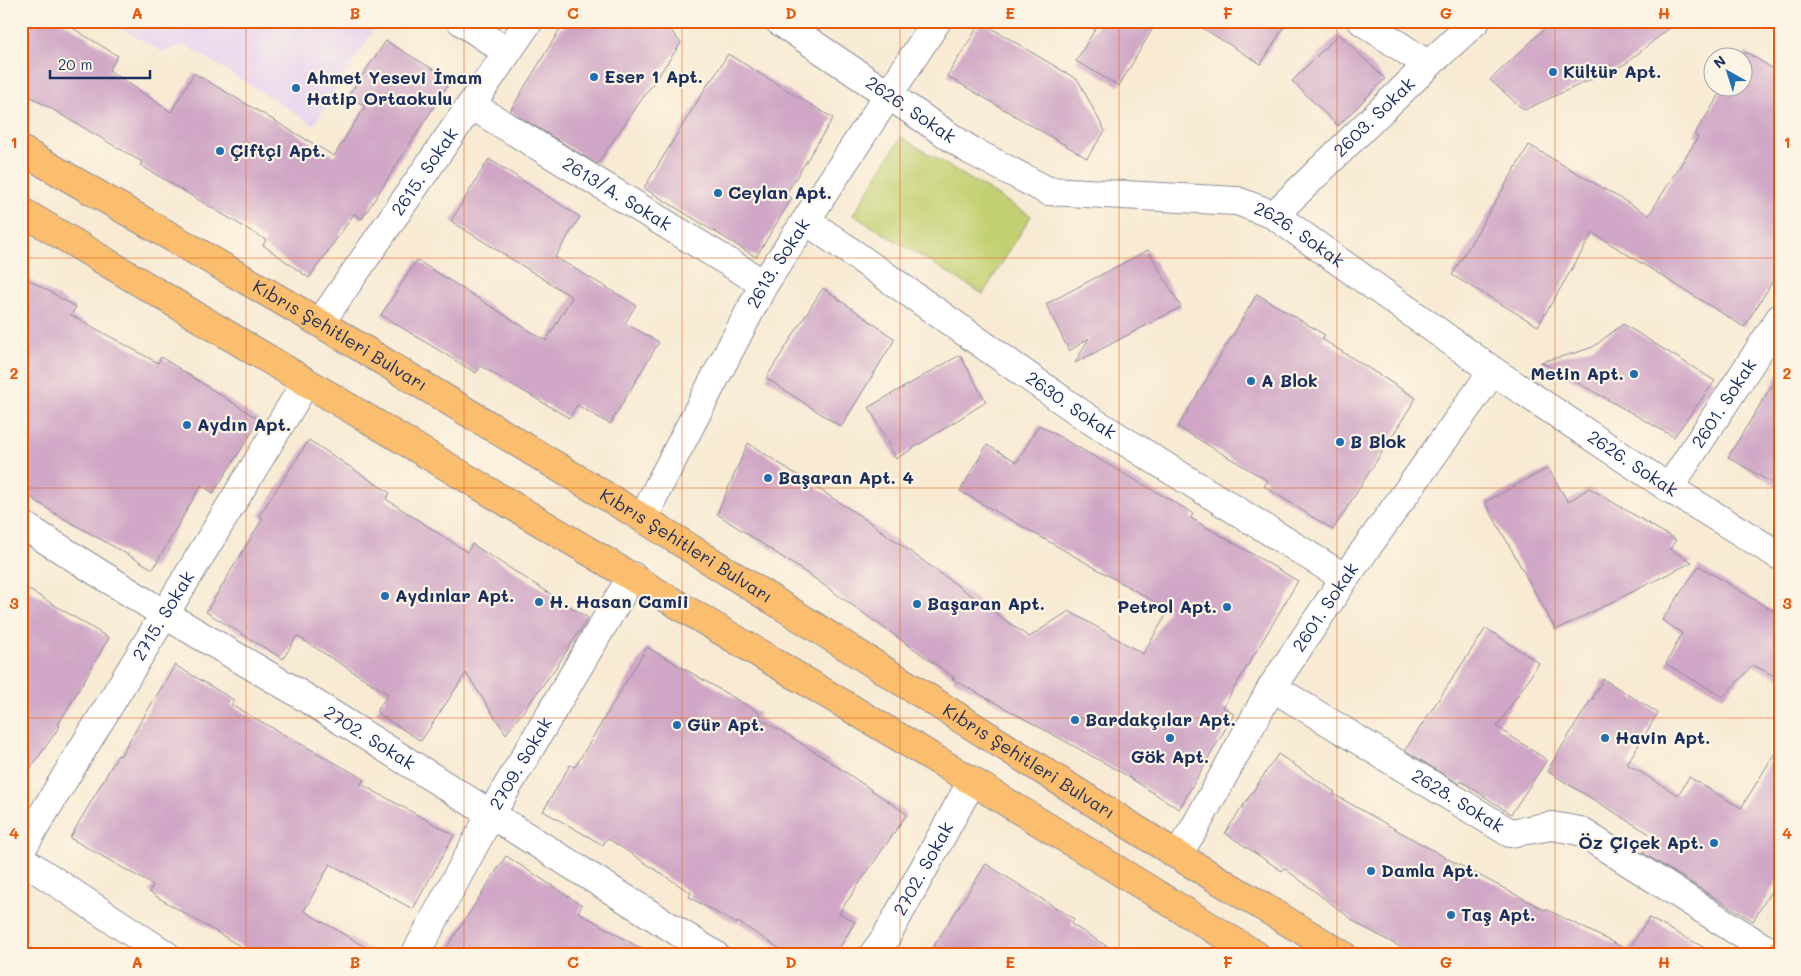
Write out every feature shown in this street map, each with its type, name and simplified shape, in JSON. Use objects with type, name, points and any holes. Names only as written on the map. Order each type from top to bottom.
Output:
[{"type":"main road","name":"Kıbrıs Şehitleri Bulvarı","points":[[21,150],[320,323],[644,519],[1177,855],[1343,955]]},
{"type":"main road","points":[[21,211],[632,576],[1256,955]]},
{"type":"street","points":[[461,21],[507,52]]},
{"type":"street","name":"2615. Sokak","points":[[320,323],[529,21]]},
{"type":"street","name":"2626. Sokak","points":[[780,21],[970,150],[1048,191],[1237,201],[1274,215],[1493,371],[1669,488],[1780,556]]},
{"type":"street","name":"2613. Sokak","points":[[644,519],[654,496],[764,284],[937,21]]},
{"type":"street","points":[[1362,21],[1428,65]]},
{"type":"street","name":"2603. Sokak","points":[[1274,215],[1428,65],[1476,21]]},
{"type":"street","name":"2613/A. Sokak","points":[[470,104],[764,284]]},
{"type":"street","name":"2630. Sokak","points":[[807,221],[1089,419],[1345,578]]},
{"type":"street","name":"2601. Sokak","points":[[1669,488],[1780,318]]},
{"type":"street","name":"2601. Sokak","points":[[1177,855],[1194,829],[1272,687],[1345,578],[1493,371]]},
{"type":"street","name":"2715. Sokak","points":[[21,850],[306,382]]},
{"type":"street","name":"2702. Sokak","points":[[21,524],[164,614],[293,690],[715,955]]},
{"type":"street","name":"2709. Sokak","points":[[415,955],[491,814],[632,576]]},
{"type":"street","name":"2628. Sokak","points":[[1272,687],[1510,833],[1552,826],[1580,831],[1762,947],[1779,955]]},
{"type":"street","name":"2702. Sokak","points":[[873,955],[886,937],[972,781]]},
{"type":"street","points":[[21,859],[162,954]]},
{"type":"shaded area","name":"Ahmet Yesevi İmam Hatip Ortaokulu","points":[[107,21],[379,21],[314,125],[186,45],[163,52]]},
{"type":"green space","points":[[901,137],[1031,216],[983,294],[853,215]]},
{"type":"building","points":[[21,21],[61,21],[118,56],[109,70],[171,112],[194,73],[334,156],[365,106],[348,96],[386,41],[451,80],[362,219],[354,214],[309,278],[263,245],[266,240],[140,165],[142,162],[21,91]]},
{"type":"building","name":"Eser 1 Apt.","points":[[573,21],[656,21],[668,27],[681,43],[597,164],[510,111],[560,29]]},
{"type":"building","points":[[1100,21],[1157,21],[1119,86],[1076,61]]},
{"type":"building","points":[[1191,21],[1288,21],[1261,64]]},
{"type":"building","name":"Kültür Apt.","points":[[1553,21],[1678,21],[1625,64],[1524,110],[1490,80]]},
{"type":"building","points":[[981,22],[1078,80],[1105,131],[1087,158],[947,76]]},
{"type":"building","points":[[1339,34],[1385,79],[1338,126],[1292,81]]},
{"type":"building","points":[[728,54],[833,118],[786,194],[792,198],[756,257],[644,188]]},
{"type":"building","points":[[1754,57],[1780,73],[1780,270],[1744,327],[1593,233],[1538,326],[1452,275],[1529,145],[1649,215],[1698,137],[1694,135],[1718,98],[1754,98]]},
{"type":"building","points":[[489,159],[580,217],[555,257],[636,305],[625,323],[659,342],[610,424],[577,405],[569,418],[481,366],[476,373],[381,315],[417,260],[546,341],[572,297],[451,221]]},
{"type":"building","points":[[1148,250],[1181,307],[1075,363],[1089,338],[1069,351],[1046,304]]},
{"type":"building","points":[[21,275],[76,307],[71,315],[158,363],[161,357],[260,420],[213,493],[201,485],[153,569],[56,514],[21,491]]},
{"type":"building","points":[[823,288],[895,339],[841,427],[766,378]]},
{"type":"building","points":[[1257,294],[1325,335],[1322,339],[1416,398],[1333,530],[1264,486],[1268,481],[1178,427]]},
{"type":"building","name":"Metin Apt.","points":[[1623,324],[1715,381],[1674,437],[1541,362],[1593,347]]},
{"type":"building","points":[[960,355],[986,402],[896,459],[869,407]]},
{"type":"building","points":[[1780,372],[1780,488],[1728,457]]},
{"type":"building","points":[[1039,425],[1193,513],[1191,518],[1298,581],[1223,707],[1234,714],[1179,809],[1119,771],[952,679],[955,678],[811,576],[717,514],[748,443],[865,519],[1029,637],[1069,611],[1143,654],[1169,610],[960,491],[987,445],[1017,462]]},
{"type":"building","points":[[309,440],[390,493],[386,499],[467,552],[472,544],[588,618],[555,669],[506,734],[466,673],[421,741],[376,712],[388,694],[297,636],[283,659],[206,612],[263,518],[259,516]]},
{"type":"building","points":[[1548,468],[1568,502],[1589,488],[1676,540],[1670,549],[1692,562],[1556,630],[1485,502]]},
{"type":"building","points":[[1699,566],[1780,615],[1780,679],[1753,665],[1723,697],[1666,664],[1682,633],[1662,620]]},
{"type":"building","points":[[21,585],[109,638],[58,725],[60,726],[21,782]]},
{"type":"building","points":[[1486,628],[1539,663],[1497,727],[1547,760],[1511,814],[1461,781],[1459,784],[1405,750]]},
{"type":"building","points":[[647,647],[760,713],[758,717],[820,755],[907,814],[839,913],[855,922],[835,955],[790,955],[738,922],[737,924],[689,897],[691,893],[607,838],[603,845],[543,811],[570,765],[575,767]]},
{"type":"building","points":[[175,665],[234,700],[231,705],[364,779],[361,784],[454,835],[413,909],[330,864],[304,911],[379,955],[255,955],[149,892],[153,885],[70,838],[118,755],[120,756]]},
{"type":"building","points":[[1603,679],[1658,713],[1627,764],[1678,795],[1689,777],[1741,808],[1780,745],[1780,876],[1753,921],[1643,853],[1653,836],[1547,771],[1592,698],[1594,699],[1593,697]]},
{"type":"building","points":[[1278,754],[1335,792],[1333,794],[1450,860],[1545,910],[1628,950],[1649,918],[1718,955],[1415,955],[1358,924],[1284,868],[1282,871],[1225,833]]},
{"type":"building","points":[[506,856],[582,905],[578,912],[652,955],[442,955]]},
{"type":"building","points":[[986,864],[1074,919],[1071,924],[1121,955],[928,955]]},
{"type":"place","name":"Kültür Apt.","points":[[1553,72]]},
{"type":"place","name":"Eser 1 Apt.","points":[[594,77]]},
{"type":"place","name":"Ahmet Yesevi İmam Hatip Ortaokulu","points":[[296,88]]},
{"type":"place","name":"Çiftçi Apt.","points":[[220,151]]},
{"type":"place","name":"Ceylan Apt.","points":[[718,193]]},
{"type":"place","name":"Metin Apt.","points":[[1634,374]]},
{"type":"place","name":"A Blok","points":[[1251,381]]},
{"type":"place","name":"Aydın Apt.","points":[[187,425]]},
{"type":"place","name":"B Blok","points":[[1340,442]]},
{"type":"place","name":"Başaran Apt. 4","points":[[768,478]]},
{"type":"place","name":"Aydınlar Apt.","points":[[385,596]]},
{"type":"place","name":"H. Hasan Camii","points":[[539,602]]},
{"type":"place","name":"Başaran Apt.","points":[[917,604]]},
{"type":"place","name":"Petrol Apt.","points":[[1227,607]]},
{"type":"place","name":"Bardakçılar Apt.","points":[[1075,720]]},
{"type":"place","name":"Gür Apt.","points":[[677,725]]},
{"type":"place","name":"Gök Apt.","points":[[1170,738]]},
{"type":"place","name":"Havin Apt.","points":[[1605,738]]},
{"type":"place","name":"Öz Çiçek Apt.","points":[[1714,843]]},
{"type":"place","name":"Damla Apt.","points":[[1371,871]]},
{"type":"place","name":"Taş Apt.","points":[[1451,915]]}]
